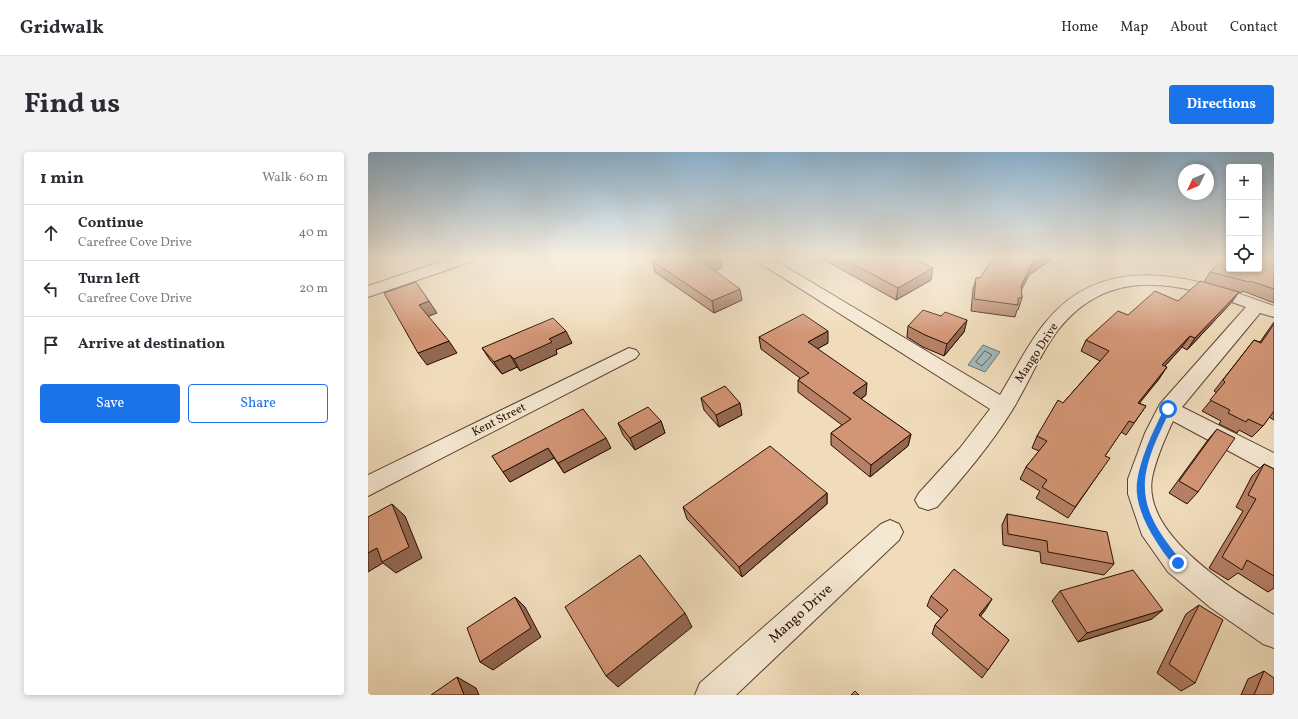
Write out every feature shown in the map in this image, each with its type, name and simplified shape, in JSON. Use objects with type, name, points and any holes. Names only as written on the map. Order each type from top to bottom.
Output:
[{"type":"street","points":[[368,292],[393,283]]},
{"type":"street","points":[[800,283],[1003,407]]},
{"type":"street","name":"Mango Drive","points":[[928,500],[977,444],[1003,407],[1052,326],[1069,308],[1082,298],[1105,286],[1118,283]]},
{"type":"street","name":"Mango Drive","points":[[1186,283],[1217,291],[1265,309]]},
{"type":"street","points":[[1265,309],[1168,409],[1156,433],[1140,480],[1140,494],[1151,527],[1163,545],[1178,563],[1198,581],[1274,633]]},
{"type":"street","name":"Kent Street","points":[[368,486],[629,354]]},
{"type":"street","points":[[1168,409],[1274,464]]},
{"type":"street","name":"Mango Drive","points":[[712,695],[890,532]]},
{"type":"water","points":[[983,345],[1000,352],[985,372],[968,365]]},
{"type":"building","points":[[412,283],[417,283],[429,301],[419,305],[449,341],[418,353],[384,293]]},
{"type":"building","points":[[686,283],[732,283],[740,289],[712,301]]},
{"type":"building","points":[[889,283],[906,283],[898,288]]},
{"type":"building","points":[[975,283],[1022,283],[1021,286],[1022,298],[1018,298],[1018,305],[974,299]]},
{"type":"building","points":[[1197,283],[1208,283],[1239,292],[1195,338],[1190,336],[1162,365],[1167,367],[1138,403],[1146,406],[1134,423],[1129,421],[1105,456],[1110,458],[1075,507],[1042,487],[1047,480],[1026,467],[1047,441],[1037,436],[1058,400],[1063,403],[1109,351],[1086,340],[1118,311],[1128,315],[1155,291],[1178,301]]},
{"type":"building","points":[[1257,283],[1274,283],[1274,289]]},
{"type":"building","points":[[923,310],[941,316],[945,312],[967,320],[947,344],[908,326]]},
{"type":"building","points":[[803,314],[828,331],[808,342],[867,383],[853,393],[911,434],[871,465],[831,433],[851,419],[798,380],[809,373],[759,337]]},
{"type":"building","points":[[553,318],[566,331],[549,339],[552,342],[514,359],[510,355],[494,362],[482,348]]},
{"type":"building","points":[[1274,324],[1274,411],[1263,426],[1248,419],[1246,422],[1228,413],[1230,410],[1210,400],[1225,382],[1223,380],[1254,340],[1261,343]]},
{"type":"building","points":[[725,386],[740,403],[716,415],[701,398]]},
{"type":"building","points":[[648,407],[661,421],[630,438],[618,423]]},
{"type":"building","points":[[583,409],[606,438],[558,463],[548,448],[503,472],[492,456]]},
{"type":"building","points":[[1217,429],[1235,438],[1198,492],[1179,481]]},
{"type":"building","points":[[770,446],[827,493],[739,567],[683,507]]},
{"type":"building","points":[[1264,464],[1274,469],[1274,576],[1247,560],[1242,570],[1222,557],[1256,499],[1248,495]]},
{"type":"building","points":[[392,504],[409,547],[382,562],[377,548],[368,553],[368,517]]},
{"type":"building","points":[[1007,514],[1107,532],[1114,564],[1048,552],[1047,541],[1008,534]]},
{"type":"building","points":[[640,555],[685,613],[606,676],[565,607]]},
{"type":"building","points":[[954,569],[992,599],[979,615],[1009,640],[988,670],[935,625],[948,610],[931,596]]},
{"type":"building","points":[[1133,570],[1163,610],[1087,633],[1060,591]]},
{"type":"building","points":[[515,597],[531,628],[480,662],[467,628]]},
{"type":"building","points":[[1199,605],[1223,620],[1195,683],[1169,664]]},
{"type":"building","points":[[1264,671],[1274,678],[1274,695],[1254,695]]},
{"type":"building","points":[[457,677],[464,695],[431,695]]},
{"type":"building","points":[[855,691],[859,695],[851,695]]},
{"type":"route","points":[[1168,409],[1156,433],[1140,480],[1140,494],[1151,527],[1163,545],[1178,563]]}]
